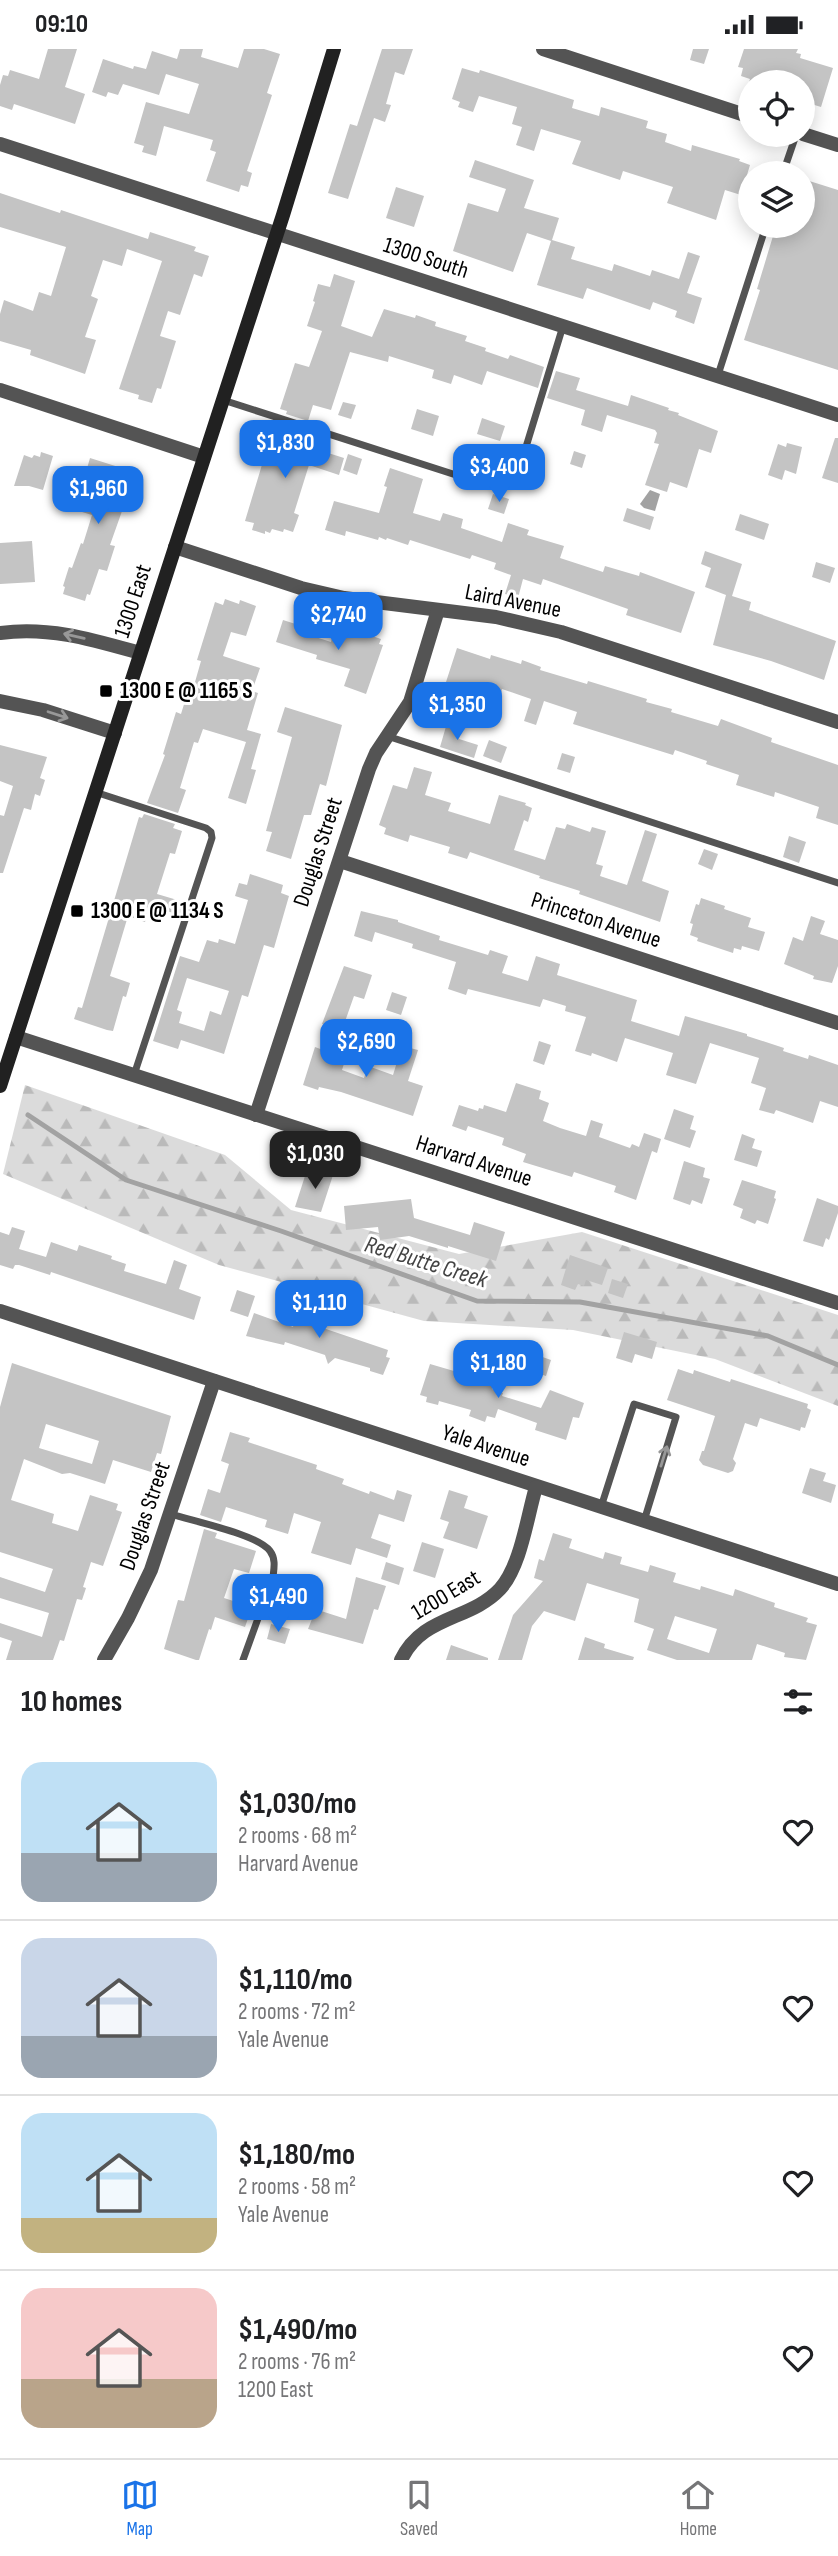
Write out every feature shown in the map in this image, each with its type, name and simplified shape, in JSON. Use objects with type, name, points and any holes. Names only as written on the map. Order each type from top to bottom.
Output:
[{"type":"main road","name":"1300 East","points":[[0,1086],[277,233],[334,49]]},
{"type":"street","points":[[543,49],[738,113]]},
{"type":"street","points":[[815,138],[838,145]]},
{"type":"street","name":"1300 South","points":[[0,144],[838,415]]},
{"type":"street","points":[[0,390],[204,457]]},
{"type":"street","name":"Laird Avenue","points":[[175,547],[322,593],[361,601],[496,617],[561,632],[838,722]]},
{"type":"street","name":"Douglas Street","points":[[256,1115],[372,761],[410,702],[438,610]]},
{"type":"street","points":[[0,632],[60,632],[141,653]]},
{"type":"street","points":[[0,701],[43,710],[115,733]]},
{"type":"street","name":"Princeton Avenue","points":[[340,861],[838,1023]]},
{"type":"street","name":"Harvard Avenue","points":[[16,1037],[838,1303]]},
{"type":"street","name":"Yale Avenue","points":[[0,1311],[838,1584]]},
{"type":"street","name":"Douglas Street","points":[[104,1660],[141,1595],[161,1545],[214,1381]]},
{"type":"street","name":"1200 East","points":[[401,1660],[413,1642],[425,1631],[438,1622],[480,1604],[502,1587],[516,1561],[536,1487]]},
{"type":"lane","points":[[717,376],[762,238]]},
{"type":"lane","points":[[222,400],[484,484],[505,482],[518,473],[562,326]]},
{"type":"lane","points":[[387,736],[838,883]]},
{"type":"lane","points":[[95,792],[206,828],[211,832],[212,838],[134,1075]]},
{"type":"lane","points":[[601,1508],[634,1404],[676,1417],[644,1522]]},
{"type":"lane","points":[[171,1514],[246,1537],[271,1551],[275,1566],[243,1660]]},
{"type":"green space","points":[[25,1085],[225,1155],[291,1210],[459,1254],[582,1232],[838,1315],[838,1406],[715,1359],[573,1330],[424,1321],[219,1265],[3,1174]]},
{"type":"shaded area","points":[[650,490],[660,494],[655,511],[640,504]]},
{"type":"building","points":[[48,49],[77,49],[65,87],[85,94],[75,124],[14,104],[12,110],[0,106],[3,75],[8,76],[10,70],[39,79]]},
{"type":"building","points":[[180,49],[203,49],[201,57],[238,68],[244,49],[264,49],[280,54],[267,93],[272,95],[247,171],[252,173],[248,187],[241,185],[239,192],[206,181],[216,152],[210,150],[213,140],[164,126],[156,156],[142,152],[144,146],[134,143],[146,102],[189,114],[199,84],[166,74],[159,95],[123,84],[118,95],[108,92],[106,97],[92,92],[103,59],[133,69],[134,66],[146,69],[152,51],[177,59]]},
{"type":"building","points":[[382,49],[413,49],[404,75],[395,72],[386,104],[391,105],[385,122],[374,118],[348,199],[328,193],[350,124],[357,126]]},
{"type":"building","points":[[693,49],[709,49],[704,64],[690,60]]},
{"type":"building","points":[[744,49],[798,49],[796,53],[801,54],[800,58],[833,68],[821,107],[815,105],[815,70],[742,70],[738,67]]},
{"type":"building","points":[[462,68],[479,73],[480,70],[574,100],[572,108],[599,116],[601,107],[648,121],[646,128],[667,134],[665,142],[691,151],[692,145],[740,159],[738,194],[725,190],[716,220],[667,203],[673,187],[623,171],[620,180],[572,164],[581,141],[541,129],[534,151],[516,145],[522,127],[512,124],[517,107],[479,96],[473,112],[458,107],[460,102],[452,99]]},
{"type":"building","points":[[475,160],[534,180],[524,208],[559,218],[552,240],[575,247],[571,259],[612,271],[614,264],[650,276],[652,270],[679,279],[688,252],[700,256],[687,293],[702,298],[694,324],[675,317],[677,311],[653,302],[650,310],[587,288],[583,299],[537,285],[551,241],[527,233],[513,272],[453,251],[468,203],[498,212],[506,189],[469,177]]},
{"type":"building","points":[[815,183],[838,190],[838,370],[744,340],[760,290],[757,289],[772,238],[815,238]]},
{"type":"building","points":[[396,187],[424,196],[414,227],[386,218]]},
{"type":"building","points":[[0,193],[148,239],[150,232],[196,247],[194,251],[209,256],[202,277],[194,274],[180,315],[168,311],[160,336],[176,341],[161,389],[157,388],[152,403],[138,399],[139,395],[119,389],[162,261],[127,249],[122,266],[103,260],[91,296],[98,299],[85,337],[96,340],[85,374],[30,355],[31,350],[0,341],[0,314],[4,300],[33,311],[39,292],[51,296],[66,247],[0,227]]},
{"type":"building","points":[[334,274],[355,281],[341,326],[372,337],[384,309],[415,318],[416,315],[436,322],[435,326],[467,336],[465,341],[486,348],[485,351],[508,359],[510,355],[544,367],[538,388],[487,371],[482,385],[454,375],[451,384],[432,378],[434,370],[389,356],[388,362],[350,352],[331,410],[313,405],[308,421],[286,414],[287,411],[280,409],[295,363],[309,367],[322,331],[307,326],[318,284],[330,287]]},
{"type":"building","points":[[556,371],[580,378],[576,390],[628,406],[631,395],[669,408],[668,410],[679,413],[678,415],[718,431],[711,453],[699,449],[687,488],[670,482],[667,492],[645,485],[659,444],[654,443],[657,433],[655,430],[607,415],[602,432],[581,425],[585,410],[547,398]]},
{"type":"building","points":[[343,402],[356,405],[351,419],[338,415]]},
{"type":"building","points":[[417,409],[439,416],[433,436],[411,429]]},
{"type":"building","points":[[482,418],[505,426],[500,441],[477,434]]},
{"type":"building","points":[[282,426],[309,434],[306,446],[344,458],[339,475],[309,465],[294,513],[299,515],[293,532],[272,529],[270,533],[265,531],[265,534],[252,530],[254,523],[245,521],[264,458],[274,434],[279,435]]},
{"type":"building","points":[[835,438],[838,438],[838,483],[822,478]]},
{"type":"building","points":[[787,443],[802,447],[796,474],[785,470],[782,480],[768,475],[778,444],[786,447]]},
{"type":"building","points":[[574,451],[586,455],[582,468],[570,464]]},
{"type":"building","points":[[41,452],[53,456],[43,490],[14,486],[24,455],[40,457]]},
{"type":"building","points":[[348,454],[362,459],[357,475],[343,470]]},
{"type":"building","points":[[90,458],[128,470],[126,477],[133,480],[110,545],[115,546],[107,571],[99,569],[90,595],[87,594],[85,601],[63,594],[63,586],[69,567],[72,568],[81,543],[83,544],[92,515],[82,512],[92,481],[84,479]]},
{"type":"building","points":[[390,468],[423,479],[413,513],[440,521],[443,513],[463,519],[461,528],[502,542],[508,523],[529,530],[527,535],[564,546],[560,558],[603,572],[605,566],[639,576],[640,572],[695,592],[681,633],[626,615],[628,609],[543,579],[541,585],[523,579],[518,598],[505,594],[511,575],[494,569],[496,563],[472,555],[470,559],[410,540],[408,545],[387,538],[386,540],[379,537],[378,540],[346,531],[345,536],[325,530],[334,501],[379,513]]},
{"type":"building","points":[[493,494],[509,499],[504,514],[488,509]]},
{"type":"building","points":[[627,508],[654,517],[650,530],[623,521]]},
{"type":"building","points":[[740,514],[769,524],[764,540],[735,530]]},
{"type":"building","points":[[32,541],[35,582],[0,584],[0,543]]},
{"type":"building","points":[[705,551],[742,564],[732,596],[751,602],[749,610],[836,641],[824,680],[771,661],[713,645],[726,595],[705,587],[711,568],[701,564]]},
{"type":"building","points":[[816,562],[835,568],[830,583],[812,577]]},
{"type":"building","points":[[225,599],[239,604],[240,600],[256,606],[246,636],[231,632],[223,656],[260,668],[252,691],[258,693],[247,730],[261,734],[251,769],[256,770],[246,804],[228,798],[246,742],[203,729],[198,743],[194,742],[180,788],[186,790],[178,813],[147,803],[165,755],[163,754],[176,712],[181,714],[189,688],[193,689],[201,661],[197,660],[215,602],[223,605]]},
{"type":"building","points":[[283,620],[308,628],[306,634],[331,642],[333,633],[340,635],[341,632],[361,638],[363,633],[381,639],[379,644],[383,645],[366,694],[344,686],[350,669],[316,659],[317,655],[276,642]]},
{"type":"building","points":[[457,648],[490,659],[491,655],[521,664],[522,660],[541,667],[540,670],[647,699],[646,702],[672,709],[671,712],[718,726],[721,719],[772,738],[771,742],[838,765],[838,825],[816,818],[819,807],[775,792],[774,797],[736,785],[739,775],[706,764],[707,761],[675,750],[673,755],[573,724],[577,712],[544,701],[536,725],[524,721],[531,699],[502,689],[501,693],[468,683],[460,714],[444,710],[451,683],[446,682]]},
{"type":"building","points":[[285,707],[342,725],[326,786],[320,784],[311,815],[304,815],[291,859],[266,851],[272,832],[266,831],[292,737],[277,732]]},
{"type":"building","points":[[447,723],[462,728],[459,739],[478,745],[474,758],[440,747]]},
{"type":"building","points":[[489,740],[507,747],[501,763],[483,756]]},
{"type":"building","points":[[0,745],[47,757],[40,778],[45,780],[40,796],[35,794],[31,810],[24,808],[3,873],[0,873],[0,815],[4,816],[13,786],[0,781]]},
{"type":"building","points":[[562,753],[575,757],[570,773],[557,769]]},
{"type":"building","points":[[414,767],[432,772],[425,795],[451,803],[448,811],[490,824],[499,795],[526,803],[525,805],[532,808],[528,822],[524,820],[514,850],[545,860],[556,827],[565,829],[567,824],[590,832],[592,827],[606,831],[596,864],[603,866],[600,876],[627,885],[645,830],[657,834],[642,881],[669,891],[660,922],[470,852],[467,859],[448,853],[450,847],[410,835],[408,842],[384,834],[386,828],[379,825],[393,785],[407,789]]},
{"type":"building","points":[[144,814],[175,824],[173,828],[182,831],[175,854],[170,853],[157,894],[184,902],[180,915],[150,906],[145,922],[128,916],[110,976],[130,983],[126,997],[123,996],[113,1031],[74,1019],[78,1007],[82,1008],[139,817],[142,818]]},
{"type":"building","points":[[789,836],[806,842],[799,863],[783,857]]},
{"type":"building","points":[[704,849],[718,854],[712,870],[698,864]]},
{"type":"building","points":[[250,874],[283,885],[281,893],[289,896],[274,948],[264,945],[248,997],[242,995],[224,1054],[181,1040],[178,1049],[153,1041],[180,956],[199,962],[207,940],[218,943],[219,939],[235,944],[248,900],[235,896],[239,883],[247,885]],"holes":[[[187,978],[229,991],[221,1015],[210,1011],[204,1031],[179,1023],[182,1012],[177,1010]]]},
{"type":"building","points":[[701,898],[751,918],[748,927],[765,932],[759,951],[742,946],[741,950],[734,948],[733,953],[697,941],[698,938],[690,935],[693,924],[690,923],[696,904],[699,905]]},
{"type":"building","points":[[361,911],[398,920],[440,936],[439,940],[488,955],[490,950],[508,956],[502,973],[528,981],[536,956],[560,964],[557,975],[637,1000],[631,1021],[679,1036],[685,1016],[747,1034],[784,1048],[783,1051],[808,1059],[809,1055],[838,1065],[838,1107],[820,1101],[813,1123],[776,1110],[774,1114],[759,1110],[766,1088],[751,1083],[759,1058],[710,1043],[696,1084],[666,1075],[673,1053],[625,1038],[617,1062],[592,1053],[591,1056],[575,1051],[586,1017],[565,1011],[566,1006],[543,999],[540,1007],[468,989],[466,995],[448,989],[456,962],[412,948],[413,944],[375,932],[372,942],[354,936]]},
{"type":"building","points":[[811,916],[825,921],[820,934],[838,940],[838,966],[832,983],[813,979],[814,976],[784,964],[793,937],[803,941]]},
{"type":"building","points":[[344,966],[372,975],[364,999],[354,996],[342,1030],[322,1024]]},
{"type":"building","points":[[392,992],[407,997],[401,1015],[386,1010]]},
{"type":"building","points":[[335,1041],[350,1045],[342,1070],[364,1078],[368,1066],[393,1075],[402,1046],[418,1050],[408,1081],[423,1086],[413,1116],[341,1092],[319,1087],[318,1090],[303,1085],[315,1047],[331,1053]]},
{"type":"building","points":[[539,1041],[551,1045],[544,1065],[533,1061]]},
{"type":"building","points":[[516,1083],[541,1091],[539,1099],[549,1103],[543,1121],[560,1128],[586,1136],[591,1120],[603,1124],[599,1137],[630,1148],[632,1144],[639,1147],[644,1133],[661,1139],[657,1153],[652,1151],[636,1200],[614,1192],[616,1186],[574,1172],[572,1177],[523,1162],[526,1154],[502,1145],[504,1138],[468,1126],[466,1131],[452,1126],[459,1105],[478,1111],[479,1108],[483,1109],[484,1105],[506,1112]]},
{"type":"building","points":[[674,1109],[694,1116],[690,1129],[696,1131],[690,1148],[664,1139]]},
{"type":"building","points":[[742,1134],[755,1139],[752,1148],[762,1151],[757,1167],[734,1160]]},
{"type":"building","points":[[684,1161],[705,1168],[703,1177],[710,1179],[702,1204],[692,1200],[690,1205],[673,1199]]},
{"type":"building","points":[[320,1167],[334,1172],[321,1212],[295,1207],[305,1176],[316,1179]]},
{"type":"building","points":[[742,1180],[776,1191],[768,1224],[757,1220],[755,1224],[740,1218],[743,1209],[733,1205]]},
{"type":"building","points":[[817,1198],[838,1206],[829,1240],[826,1238],[823,1247],[803,1241]]},
{"type":"building","points":[[411,1199],[414,1218],[470,1235],[474,1222],[505,1232],[496,1261],[409,1236],[380,1240],[378,1227],[346,1230],[344,1206]]},
{"type":"building","points":[[12,1227],[25,1231],[19,1249],[46,1257],[51,1242],[77,1251],[79,1245],[112,1256],[111,1259],[126,1264],[124,1271],[166,1284],[174,1260],[187,1265],[179,1289],[201,1297],[194,1320],[51,1272],[50,1275],[19,1265],[15,1265],[13,1269],[0,1265],[0,1232],[9,1235]]},
{"type":"building","points":[[570,1255],[608,1268],[602,1285],[586,1280],[584,1286],[578,1284],[575,1290],[561,1285]]},
{"type":"building","points":[[612,1279],[628,1284],[623,1298],[608,1293]]},
{"type":"building","points":[[237,1290],[255,1296],[248,1317],[230,1311]]},
{"type":"building","points":[[300,1307],[327,1314],[323,1328],[388,1350],[386,1357],[390,1358],[383,1375],[370,1371],[370,1368],[335,1358],[328,1364],[325,1355],[285,1342],[284,1345],[246,1336],[254,1313],[293,1327]]},
{"type":"building","points":[[624,1332],[657,1342],[652,1359],[635,1354],[632,1363],[616,1358]]},
{"type":"building","points":[[534,1354],[551,1360],[546,1376],[528,1370]]},
{"type":"building","points":[[12,1363],[171,1416],[161,1454],[157,1453],[151,1472],[113,1460],[105,1484],[70,1473],[62,1474],[24,1459],[11,1500],[54,1514],[52,1523],[78,1531],[90,1495],[118,1504],[116,1510],[122,1512],[103,1566],[91,1562],[82,1600],[77,1599],[64,1641],[60,1640],[53,1660],[6,1660],[12,1641],[0,1637],[0,1623],[42,1637],[49,1613],[0,1598],[0,1577],[45,1592],[53,1569],[0,1552],[0,1407]],"holes":[[[46,1424],[99,1441],[92,1464],[39,1448]]]},
{"type":"building","points":[[430,1364],[471,1376],[474,1367],[497,1374],[492,1389],[503,1393],[502,1396],[541,1408],[550,1390],[584,1403],[579,1418],[573,1417],[566,1440],[535,1430],[537,1423],[498,1409],[495,1418],[487,1416],[485,1422],[469,1416],[471,1410],[439,1401],[438,1405],[426,1402],[427,1397],[420,1395]]},
{"type":"building","points":[[678,1369],[693,1374],[694,1370],[730,1382],[731,1379],[808,1404],[807,1408],[811,1410],[805,1428],[801,1427],[800,1431],[760,1418],[757,1427],[745,1423],[733,1459],[736,1463],[733,1471],[728,1473],[703,1465],[699,1460],[715,1416],[667,1400]]},
{"type":"building","points":[[230,1432],[250,1438],[248,1442],[317,1465],[316,1469],[344,1479],[342,1484],[369,1494],[370,1491],[394,1500],[397,1490],[412,1495],[404,1522],[379,1514],[371,1538],[391,1545],[387,1558],[356,1548],[351,1565],[311,1553],[321,1522],[294,1513],[288,1534],[265,1527],[267,1520],[226,1507],[221,1522],[200,1515],[208,1489],[220,1493],[229,1464],[221,1461]]},
{"type":"building","points":[[810,1468],[826,1473],[823,1481],[836,1485],[831,1503],[802,1493]]},
{"type":"building","points":[[449,1490],[468,1496],[464,1508],[488,1516],[477,1549],[443,1538],[449,1522],[440,1519]]},
{"type":"building","points":[[204,1529],[217,1533],[215,1538],[256,1551],[249,1573],[234,1569],[224,1598],[252,1607],[245,1627],[215,1617],[199,1660],[196,1660],[164,1649],[178,1600],[184,1601]]},
{"type":"building","points":[[553,1533],[572,1539],[569,1548],[603,1559],[605,1552],[622,1557],[620,1564],[648,1572],[650,1565],[676,1573],[673,1582],[700,1590],[701,1586],[733,1596],[735,1589],[775,1603],[774,1607],[808,1618],[806,1622],[817,1625],[806,1660],[784,1657],[785,1653],[757,1644],[752,1660],[677,1660],[647,1650],[654,1629],[634,1622],[639,1599],[587,1583],[575,1621],[544,1611],[532,1626],[522,1660],[498,1660],[513,1615],[543,1581],[534,1578],[539,1559],[544,1561]],"holes":[[[675,1616],[717,1629],[709,1653],[667,1639]]]},
{"type":"building","points":[[422,1542],[444,1549],[435,1578],[413,1571]]},
{"type":"building","points":[[386,1562],[404,1568],[399,1585],[381,1579]]},
{"type":"building","points":[[356,1577],[386,1586],[378,1610],[374,1609],[363,1644],[308,1629],[318,1610],[346,1619]]},
{"type":"building","points":[[271,1624],[290,1629],[285,1644],[267,1639]]},
{"type":"building","points":[[585,1637],[605,1644],[604,1648],[634,1657],[633,1660],[578,1660]]},
{"type":"building","points":[[451,1645],[488,1658],[488,1660],[446,1660]]},
{"type":"waterway","name":"Red Butte Creek","points":[[28,1115],[126,1180],[281,1231],[477,1301],[580,1302],[768,1336],[838,1365]]},
{"type":"place","name":"1300 E @ 1165 S","points":[[106,691]]},
{"type":"place","name":"1300 E @ 1134 S","points":[[77,911]]}]
